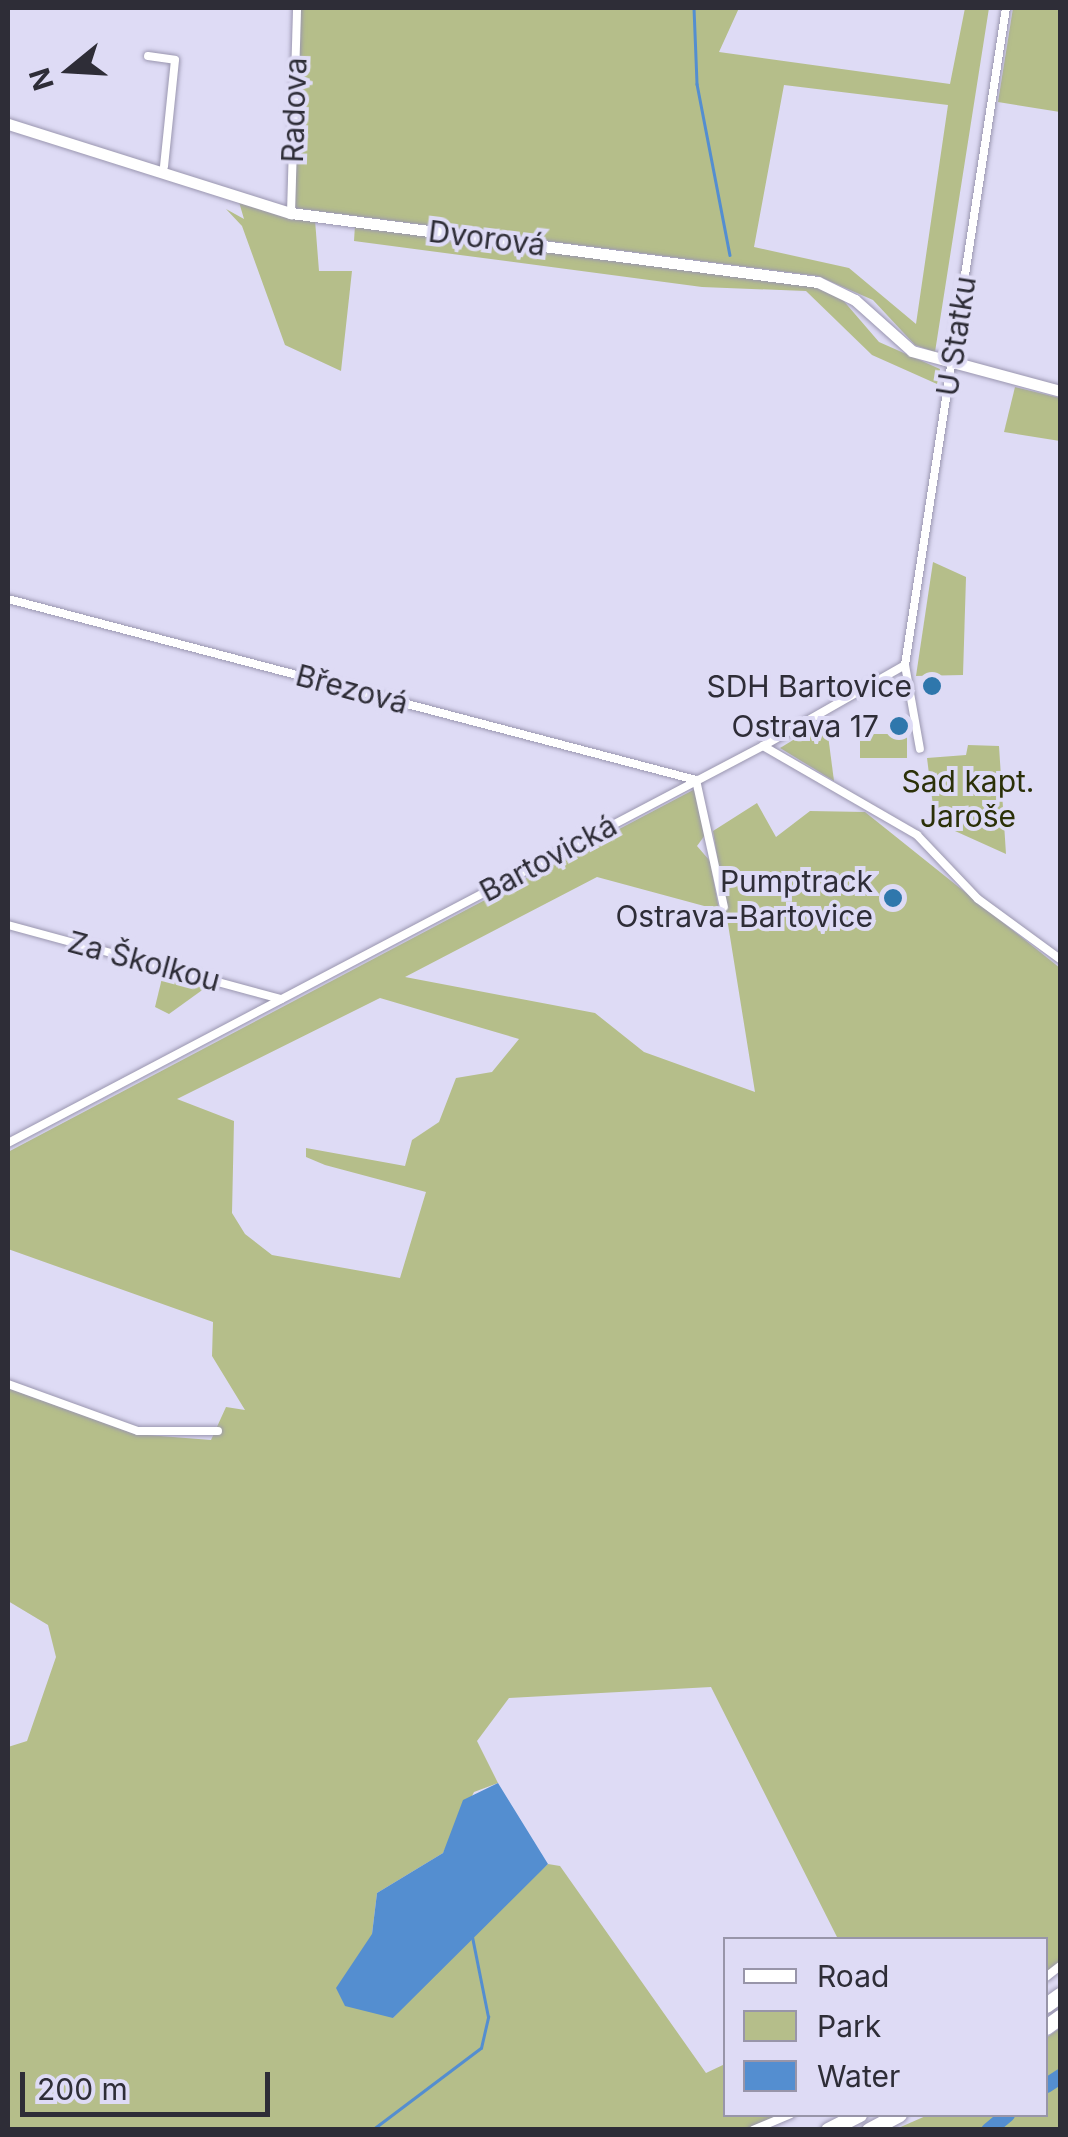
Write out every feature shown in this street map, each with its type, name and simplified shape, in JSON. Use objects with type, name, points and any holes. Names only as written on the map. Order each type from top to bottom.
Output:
[{"type":"highway","points":[[828,2130],[853,2117]]},
{"type":"highway","points":[[869,2130],[893,2117]]},
{"type":"street","name":"Radova","points":[[292,212],[297,8]]},
{"type":"street","name":"U Statku","points":[[920,749],[905,665],[1006,8]]},
{"type":"street","points":[[148,56],[175,60],[164,166]]},
{"type":"street","name":"Dvorová","points":[[8,124],[164,166],[292,212],[818,282],[856,300],[912,351],[1060,391]]},
{"type":"street","name":"Březová","points":[[8,598],[696,780]]},
{"type":"street","points":[[763,746],[905,665]]},
{"type":"street","points":[[763,746],[917,835],[978,900],[1060,958]]},
{"type":"street","name":"Bartovická","points":[[8,1143],[763,746]]},
{"type":"street","points":[[696,780],[724,906]]},
{"type":"street","name":"Za Školkou","points":[[8,924],[281,999]]},
{"type":"street","points":[[8,1384],[138,1431],[218,1431]]},
{"type":"street","points":[[753,2130],[784,2117]]},
{"type":"green space","points":[[300,8],[739,8],[719,52],[950,84],[965,8],[989,8],[935,352],[915,345],[873,300],[818,276],[295,208]],"holes":[[[784,85],[948,105],[916,324],[849,268],[754,247]]]},
{"type":"green space","points":[[1013,8],[1060,8],[1060,112],[998,102]]},
{"type":"green space","points":[[239,202],[315,220],[319,271],[352,271],[341,371],[285,345],[242,226],[226,209],[244,219]]},
{"type":"green space","points":[[355,225],[807,283],[842,299],[879,342],[940,369],[937,384],[872,355],[806,291],[702,287],[354,241]]},
{"type":"green space","points":[[1015,387],[1060,398],[1060,441],[1004,432]]},
{"type":"green space","points":[[933,562],[966,577],[963,675],[916,676]]},
{"type":"green space","points":[[826,720],[834,781],[780,748]]},
{"type":"green space","points":[[860,734],[907,734],[907,758],[860,758]]},
{"type":"green space","name":"Sad kapt. Jaroše","points":[[968,745],[999,746],[1006,854],[935,822],[927,758],[966,755]]},
{"type":"green space","points":[[695,789],[705,835],[697,846],[710,861],[719,910],[597,877],[405,977],[595,1013],[644,1052],[755,1092],[713,831],[757,803],[776,837],[810,811],[865,812],[1060,968],[1060,1966],[1048,1975],[1048,1937],[837,1937],[711,1687],[509,1698],[477,1741],[498,1783],[474,1792],[443,1853],[377,1893],[372,1934],[393,2018],[471,1932],[548,1864],[560,1866],[706,2073],[723,2065],[723,2117],[785,2117],[753,2130],[8,2129],[8,1747],[27,1741],[56,1657],[48,1625],[8,1601],[8,1388],[135,1434],[211,1440],[226,1407],[245,1410],[212,1356],[213,1322],[8,1249],[8,1152]],"holes":[[[380,998],[519,1039],[492,1072],[456,1078],[439,1122],[412,1140],[405,1166],[306,1148],[306,1157],[325,1165],[426,1192],[400,1278],[272,1255],[245,1234],[232,1213],[234,1121],[177,1099]]]},
{"type":"green space","points":[[164,970],[212,983],[169,1014],[155,1007]]},
{"type":"green space","points":[[1060,2028],[1060,2129],[896,2129],[923,2117],[1048,2117],[1048,2037]]},
{"type":"water","points":[[498,1783],[548,1864],[393,2018],[345,2006],[336,1988],[372,1934],[377,1893],[443,1853],[463,1800]]},
{"type":"waterway","points":[[694,8],[697,84],[730,255]]},
{"type":"waterway","points":[[372,2130],[481,2048],[488,2017],[471,1932]]},
{"type":"waterway","points":[[1048,2084],[1060,2076]]},
{"type":"waterway","points":[[988,2130],[1003,2117]]},
{"type":"place","name":"SDH Bartovice","points":[[932,686]]},
{"type":"place","name":"Ostrava 17","points":[[899,726]]},
{"type":"place","name":"Pumptrack Ostrava-Bartovice","points":[[893,898]]}]
